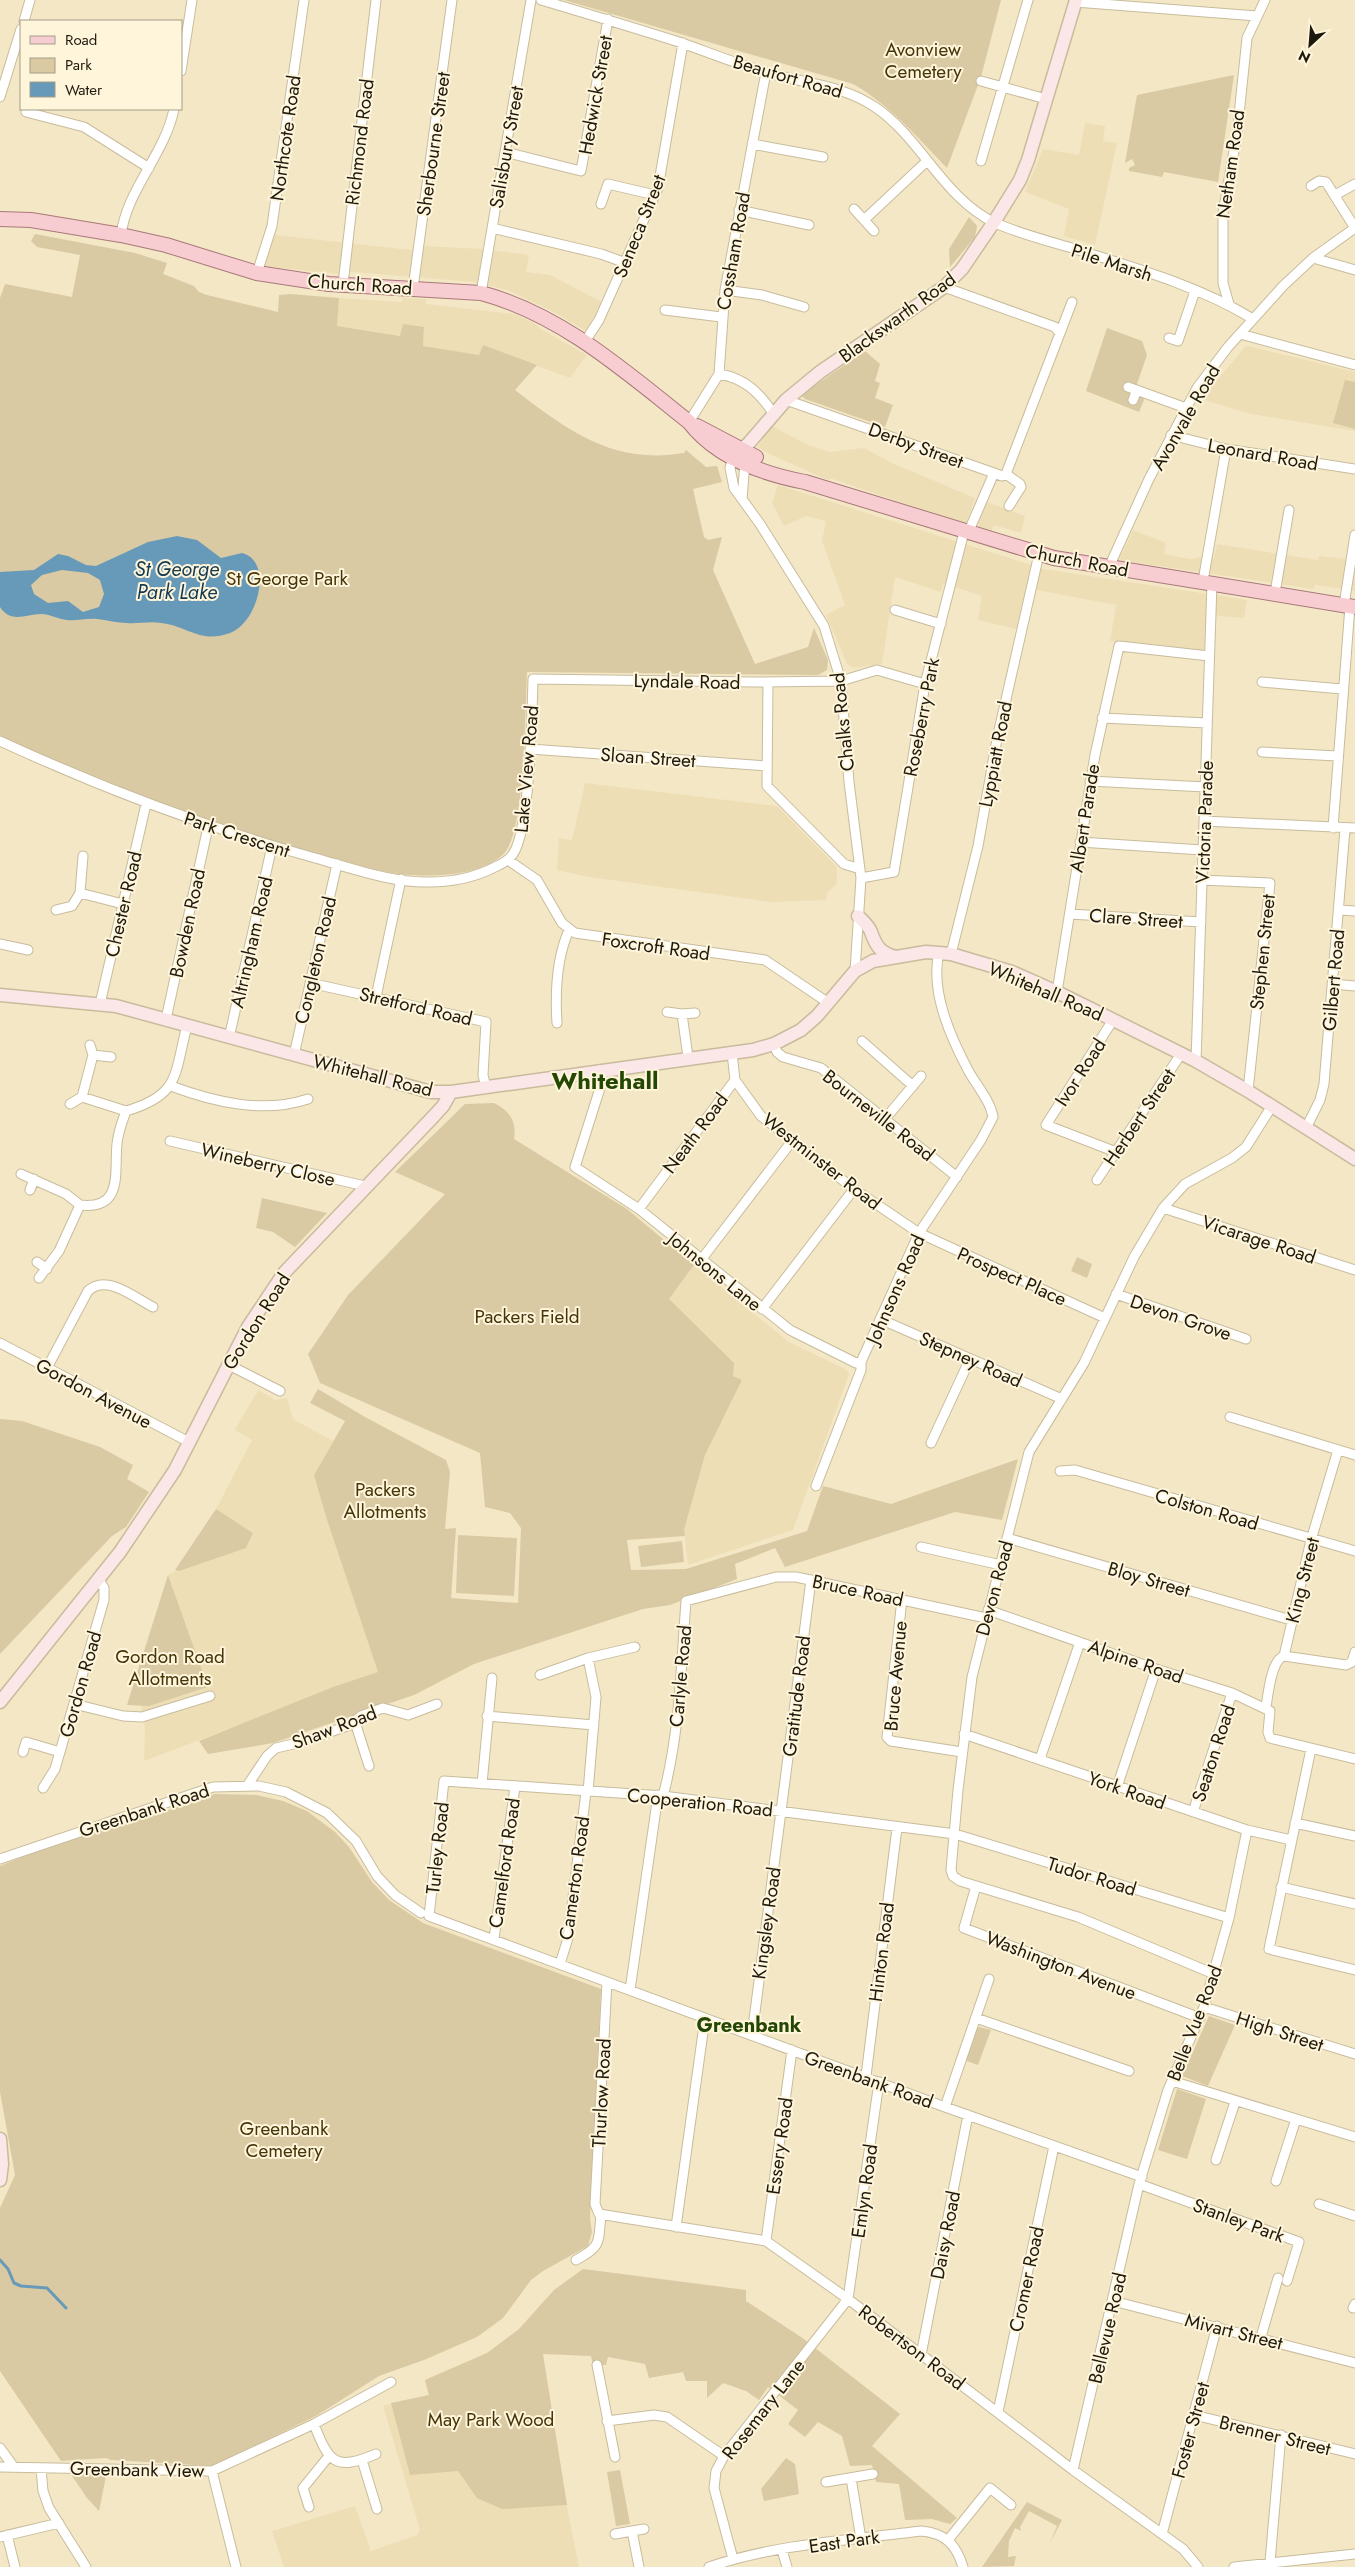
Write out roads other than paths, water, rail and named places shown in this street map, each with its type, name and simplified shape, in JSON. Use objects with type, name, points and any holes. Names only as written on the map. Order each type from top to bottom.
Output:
[{"type":"main road","name":"Blackswarth Road","points":[[743,453],[773,413],[786,400],[820,372],[944,286],[962,268],[994,222],[1026,166],[1076,1]]},
{"type":"main road","name":"Church Road","points":[[1,218],[121,235],[166,245],[257,273],[343,284],[481,294],[508,301],[536,312],[584,343],[688,422],[700,437],[743,453],[805,482],[1039,554],[1350,606]]},
{"type":"main road","points":[[858,916],[871,930],[873,942],[878,948],[896,957]]},
{"type":"main road","name":"Whitehall Road","points":[[0,995],[100,1004],[166,1019],[431,1092],[451,1092],[688,1057],[732,1053],[774,1044],[789,1038],[810,1023],[855,970],[873,962],[896,957],[945,953],[1012,972],[1057,992],[1196,1061],[1248,1090],[1355,1159]]},
{"type":"main road","name":"Gordon Road","points":[[0,1702],[120,1552],[175,1470],[227,1364],[259,1309],[284,1273],[432,1118],[451,1092]]},
{"type":"main road","points":[[0,2139],[2,2164],[0,2180]]},
{"type":"street","points":[[24,20],[30,0]]},
{"type":"street","points":[[182,67],[192,0]]},
{"type":"street","name":"Northcote Road","points":[[257,273],[272,226],[304,0]]},
{"type":"street","name":"Richmond Road","points":[[343,284],[376,0]]},
{"type":"street","name":"Sherbourne Street","points":[[413,288],[452,0]]},
{"type":"street","name":"Salisbury Street","points":[[481,294],[531,0]]},
{"type":"street","name":"Beaufort Road","points":[[541,0],[608,19],[766,72],[845,92],[860,98],[877,108],[907,136],[965,202],[994,222]]},
{"type":"street","points":[[981,161],[1028,0]]},
{"type":"street","name":"Netham Road","points":[[1229,304],[1223,283],[1221,226],[1237,134],[1244,54],[1248,38],[1265,0]]},
{"type":"street","points":[[1076,1],[1257,16]]},
{"type":"street","name":"Hedwick Street","points":[[505,152],[581,171],[608,19]]},
{"type":"street","points":[[0,96],[2,84],[20,32]]},
{"type":"street","name":"Seneca Street","points":[[584,343],[599,320],[626,263],[660,182],[682,44]]},
{"type":"street","name":"Cossham Road","points":[[719,374],[721,317],[725,290],[766,72]]},
{"type":"street","points":[[981,81],[1046,99]]},
{"type":"street","points":[[121,235],[124,216],[168,131],[174,110]]},
{"type":"street","points":[[26,112],[84,127],[149,168]]},
{"type":"street","points":[[752,144],[823,157]]},
{"type":"street","points":[[864,220],[927,161]]},
{"type":"street","points":[[1311,186],[1319,181],[1326,182],[1355,228]]},
{"type":"street","points":[[601,204],[608,184],[655,195]]},
{"type":"street","points":[[1335,195],[1355,184]]},
{"type":"street","points":[[854,209],[874,231]]},
{"type":"street","points":[[739,210],[809,225]]},
{"type":"street","name":"Pile Marsh","points":[[994,222],[1124,264],[1229,304]]},
{"type":"street","points":[[492,228],[601,254],[626,263]]},
{"type":"street","name":"Avonvale Road","points":[[1109,567],[1172,435],[1197,388],[1253,319],[1313,258],[1355,228]]},
{"type":"street","points":[[1313,258],[1355,270]]},
{"type":"street","points":[[944,286],[1055,327],[1060,333]]},
{"type":"street","points":[[725,290],[762,295],[804,307]]},
{"type":"street","points":[[1169,338],[1178,341],[1196,291]]},
{"type":"street","points":[[1009,506],[1021,487],[1020,484],[1006,474],[1072,302]]},
{"type":"street","points":[[1229,304],[1253,319]]},
{"type":"street","points":[[665,310],[721,317]]},
{"type":"street","points":[[1240,334],[1355,365]]},
{"type":"street","points":[[688,422],[719,374],[750,386],[762,396],[773,413]]},
{"type":"street","points":[[1133,400],[1133,389],[1186,408]]},
{"type":"street","name":"Derby Street","points":[[786,400],[1002,476],[1006,474]]},
{"type":"street","name":"Leonard Road","points":[[1172,435],[1226,450],[1355,469]]},
{"type":"street","name":"Victoria Parade","points":[[1196,1061],[1209,656],[1208,582],[1226,450]]},
{"type":"street","points":[[742,499],[743,453]]},
{"type":"street","name":"Chalks Road","points":[[743,453],[730,473],[734,488],[824,626],[841,681],[848,782],[861,874],[855,970]]},
{"type":"street","name":"Roseberry Park","points":[[861,874],[894,872],[926,684],[941,624],[966,532],[994,473]]},
{"type":"street","points":[[1275,593],[1289,510]]},
{"type":"street","points":[[1333,828],[1355,536]]},
{"type":"street","name":"Lyppiatt Road","points":[[987,1103],[968,1069],[941,1003],[937,982],[978,846],[997,739],[1039,554]]},
{"type":"street","points":[[895,610],[941,624]]},
{"type":"street","name":"Albert Parade","points":[[1057,992],[1090,780],[1119,646],[1209,656]]},
{"type":"street","name":"Lyndale Road","points":[[533,679],[841,681],[876,670],[926,684]]},
{"type":"street","name":"Lake View Road","points":[[484,873],[508,860],[519,844],[530,749],[533,679]]},
{"type":"street","points":[[768,682],[767,786],[844,864],[861,874]]},
{"type":"street","points":[[1262,682],[1342,689]]},
{"type":"street","points":[[1102,718],[1206,723]]},
{"type":"street","name":"Park Crescent","points":[[0,741],[85,780],[208,827],[337,864],[401,879],[428,882],[454,880],[484,873]]},
{"type":"street","name":"Sloan Street","points":[[530,749],[767,766]]},
{"type":"street","points":[[1262,752],[1337,756]]},
{"type":"street","points":[[1090,780],[1205,787]]},
{"type":"street","name":"Chester Road","points":[[100,1004],[146,804]]},
{"type":"street","points":[[1204,821],[1355,828]]},
{"type":"street","name":"Bowden Road","points":[[166,1019],[208,827]]},
{"type":"street","name":"Gilbert Road","points":[[1306,1128],[1320,1100],[1324,1084],[1345,829]]},
{"type":"street","points":[[1080,842],[1202,850]]},
{"type":"street","name":"Altringham Road","points":[[230,1038],[272,846]]},
{"type":"street","points":[[56,910],[72,906],[80,893],[84,856]]},
{"type":"street","points":[[508,860],[538,880],[562,923],[569,930],[562,949],[559,971],[557,1023]]},
{"type":"street","name":"Congleton Road","points":[[294,1055],[337,864]]},
{"type":"street","points":[[378,998],[401,879]]},
{"type":"street","name":"Stephen Street","points":[[1201,880],[1270,882],[1248,1090]]},
{"type":"street","points":[[80,893],[123,904]]},
{"type":"street","points":[[1339,910],[1355,911]]},
{"type":"street","name":"Clare Street","points":[[1070,914],[1201,922]]},
{"type":"street","name":"Foxcroft Road","points":[[569,930],[585,936],[765,960],[827,1002]]},
{"type":"street","points":[[0,944],[28,950]]},
{"type":"street","name":"Stretford Road","points":[[310,983],[486,1022],[483,1075],[486,1088]]},
{"type":"street","points":[[1332,984],[1355,986]]},
{"type":"street","points":[[667,1012],[695,1013]]},
{"type":"street","points":[[682,1014],[688,1057]]},
{"type":"street","name":"Ivor Road","points":[[1113,1020],[1046,1125],[1116,1152]]},
{"type":"street","points":[[70,1104],[82,1098],[126,1111],[158,1098],[172,1086],[187,1026]]},
{"type":"street","points":[[862,1041],[913,1086]]},
{"type":"street","name":"Bourneville Road","points":[[774,1044],[783,1057],[822,1068],[957,1177]]},
{"type":"street","points":[[82,1098],[92,1055],[90,1045]]},
{"type":"street","name":"Neath Road","points":[[639,1209],[735,1080],[732,1053]]},
{"type":"street","name":"Herbert Street","points":[[1097,1180],[1181,1054]]},
{"type":"street","points":[[92,1055],[111,1057]]},
{"type":"street","name":"Johnsons Lane","points":[[599,1070],[601,1085],[575,1167],[639,1209],[762,1309],[802,1337],[856,1363],[861,1362]]},
{"type":"street","points":[[885,1119],[921,1076]]},
{"type":"street","name":"Westminster Road","points":[[735,1080],[761,1116],[854,1189],[919,1233]]},
{"type":"street","points":[[172,1086],[206,1098],[247,1105],[293,1104],[308,1099]]},
{"type":"street","name":"Johnsons Road","points":[[816,1486],[862,1370],[861,1362],[919,1233],[957,1177],[992,1119],[987,1103]]},
{"type":"street","name":"Devon Road","points":[[1214,1974],[1078,1917],[957,1879],[952,1873],[954,1834],[972,1677],[1029,1452],[1084,1363],[1134,1257],[1163,1208],[1185,1184],[1232,1158],[1246,1147],[1272,1106]]},
{"type":"street","points":[[21,1174],[66,1194],[80,1205],[89,1206],[104,1202],[112,1192],[117,1179],[117,1146],[120,1126],[126,1111]]},
{"type":"street","name":"Wineberry Close","points":[[170,1141],[365,1186]]},
{"type":"street","points":[[700,1260],[792,1141]]},
{"type":"street","points":[[30,1190],[34,1179]]},
{"type":"street","points":[[762,1309],[854,1189]]},
{"type":"street","points":[[40,1278],[59,1251],[80,1205]]},
{"type":"street","name":"Vicarage Road","points":[[1163,1208],[1355,1270]]},
{"type":"street","name":"Prospect Place","points":[[919,1233],[999,1272],[1105,1318]]},
{"type":"street","points":[[37,1262],[47,1268]]},
{"type":"street","points":[[47,1368],[88,1291],[94,1286],[104,1283],[113,1286],[153,1307]]},
{"type":"street","name":"Devon Grove","points":[[1116,1294],[1246,1339]]},
{"type":"street","name":"Stepney Road","points":[[880,1318],[1062,1399]]},
{"type":"street","name":"Gordon Avenue","points":[[0,1343],[189,1442]]},
{"type":"street","points":[[931,1443],[970,1359]]},
{"type":"street","points":[[227,1364],[280,1391]]},
{"type":"street","points":[[1230,1417],[1355,1456]]},
{"type":"street","name":"King Street","points":[[1266,1707],[1274,1668],[1278,1659],[1284,1656],[1311,1540],[1338,1450]]},
{"type":"street","name":"Colston Road","points":[[1060,1471],[1075,1470],[1311,1540],[1355,1551]]},
{"type":"street","name":"Bloy Street","points":[[1007,1538],[1291,1620]]},
{"type":"street","points":[[922,1547],[933,1554],[1001,1566]]},
{"type":"street","name":"Bruce Road","points":[[730,1588],[776,1577],[811,1580],[987,1614]]},
{"type":"street","name":"Gordon Road","points":[[43,1788],[55,1769],[104,1600],[104,1588],[98,1579]]},
{"type":"street","name":"Gratitude Road","points":[[781,1812],[811,1580]]},
{"type":"street","name":"Carlyle Road","points":[[630,1990],[661,1796],[671,1768],[686,1601],[730,1588]]},
{"type":"street","name":"Bruce Avenue","points":[[902,1599],[887,1737],[891,1742],[962,1752]]},
{"type":"street","name":"Alpine Road","points":[[987,1614],[1080,1642],[1156,1670],[1232,1693],[1266,1707]]},
{"type":"street","points":[[1040,1759],[1080,1642]]},
{"type":"street","points":[[540,1675],[588,1658],[635,1647]]},
{"type":"street","points":[[1284,1656],[1346,1665],[1352,1662],[1355,1652]]},
{"type":"street","name":"Camerton Road","points":[[560,1964],[568,1938],[594,1725],[596,1690],[588,1658]]},
{"type":"street","points":[[1117,1787],[1156,1670]]},
{"type":"street","points":[[482,1784],[492,1678]]},
{"type":"street","name":"Seaton Road","points":[[1193,1812],[1232,1693]]},
{"type":"street","points":[[74,1704],[123,1716],[142,1717],[210,1696]]},
{"type":"street","name":"Shaw Road","points":[[247,1786],[267,1756],[276,1748],[302,1742],[350,1725],[361,1716],[383,1708],[408,1715],[437,1704]]},
{"type":"street","points":[[1266,1707],[1271,1714],[1268,1732],[1270,1738],[1310,1749],[1355,1758]]},
{"type":"street","points":[[488,1716],[594,1725]]},
{"type":"street","points":[[355,1722],[369,1766]]},
{"type":"street","name":"York Road","points":[[964,1734],[1247,1830],[1291,1840]]},
{"type":"street","points":[[23,1752],[26,1742],[60,1752]]},
{"type":"street","points":[[1310,1749],[1269,1949],[1355,1970]]},
{"type":"street","name":"Cooperation Road","points":[[444,1780],[515,1787],[661,1796],[954,1834]]},
{"type":"street","name":"Turley Road","points":[[425,1914],[444,1780]]},
{"type":"street","name":"Greenbank Road","points":[[0,1859],[213,1786],[259,1786],[286,1792],[327,1813],[356,1841],[377,1876],[394,1896],[425,1914],[1054,2146],[1141,2181]]},
{"type":"street","name":"Camelford Road","points":[[494,1938],[515,1787]]},
{"type":"street","name":"Kingsley Road","points":[[752,2035],[781,1812]]},
{"type":"street","points":[[1295,1823],[1355,1836]]},
{"type":"street","name":"Hinton Road","points":[[866,2076],[897,1828]]},
{"type":"street","name":"Belle Vue Road","points":[[1141,2181],[1172,2081],[1200,2018],[1214,1974],[1229,1918],[1247,1830]]},
{"type":"street","name":"Tudor Road","points":[[954,1834],[1229,1918]]},
{"type":"street","name":"Washington Avenue","points":[[976,1886],[964,1928],[1200,2018]]},
{"type":"street","points":[[1281,1888],[1355,1904]]},
{"type":"street","points":[[945,2107],[989,1979]]},
{"type":"street","name":"Thurlow Road","points":[[600,2215],[595,2204],[607,1982]]},
{"type":"street","name":"High Street","points":[[1204,2007],[1355,2054]]},
{"type":"street","points":[[676,2227],[705,2018]]},
{"type":"street","points":[[976,2018],[1129,2071]]},
{"type":"street","name":"Essery Road","points":[[766,2241],[792,2050]]},
{"type":"street","points":[[1172,2081],[1355,2137]]},
{"type":"street","name":"Emlyn Road","points":[[848,2299],[880,2082]]},
{"type":"street","points":[[1216,2160],[1236,2102]]},
{"type":"street","name":"Daisy Road","points":[[921,2355],[968,2115]]},
{"type":"street","points":[[1276,2181],[1296,2119]]},
{"type":"street","name":"Cromer Road","points":[[998,2412],[1054,2146]]},
{"type":"street","name":"Stanley Park","points":[[1141,2181],[1299,2242],[1282,2279],[1261,2337]]},
{"type":"street","name":"Bellevue Road","points":[[1073,2470],[1141,2181]]},
{"type":"street","points":[[1319,2204],[1355,2216]]},
{"type":"street","points":[[576,2260],[596,2247],[600,2215]]},
{"type":"street","name":"Robertson Road","points":[[600,2215],[766,2241],[848,2299],[1073,2470],[1188,2553],[1198,2567]]},
{"type":"street","name":"Rosemary Lane","points":[[733,2559],[714,2488],[716,2471],[724,2456],[848,2299]]},
{"type":"street","name":"Mivart Street","points":[[1113,2301],[1355,2362]]},
{"type":"street","name":"Foster Street","points":[[1162,2534],[1217,2326]]},
{"type":"street","points":[[596,2365],[615,2457]]},
{"type":"street","name":"Greenbank View","points":[[0,2467],[212,2471],[314,2424],[391,2382]]},
{"type":"street","points":[[607,2421],[654,2415],[667,2417],[724,2456]]},
{"type":"street","name":"Brenner Street","points":[[1194,2415],[1355,2454]]},
{"type":"street","points":[[314,2424],[322,2446],[329,2456],[342,2462],[362,2460],[376,2454]]},
{"type":"street","points":[[1270,2562],[1281,2435]]},
{"type":"street","points":[[0,2448],[13,2466]]},
{"type":"street","points":[[309,2507],[303,2488],[329,2456]]},
{"type":"street","points":[[362,2460],[377,2509]]},
{"type":"street","points":[[41,2468],[43,2491],[59,2523],[86,2567]]},
{"type":"street","points":[[212,2471],[236,2567]]},
{"type":"street","points":[[826,2482],[873,2474]]},
{"type":"street","points":[[851,2478],[861,2539]]},
{"type":"street","points":[[963,2567],[957,2549],[948,2540],[990,2488],[1012,2505]]},
{"type":"street","points":[[15,2567],[4,2536],[59,2523]]},
{"type":"street","points":[[615,2534],[644,2528]]},
{"type":"street","points":[[632,2531],[640,2567]]},
{"type":"street","name":"East Park","points":[[709,2567],[733,2559],[782,2550],[921,2531],[935,2533],[948,2540]]},
{"type":"street","points":[[782,2550],[786,2567]]},
{"type":"street","points":[[1234,2567],[1355,2554]]},
{"type":"water","name":"St George Park Lake","points":[[177,536],[197,540],[221,558],[242,553],[252,558],[258,567],[260,579],[258,592],[255,605],[240,627],[220,636],[210,636],[157,622],[123,623],[93,619],[67,620],[41,614],[14,617],[4,612],[0,607],[0,572],[34,570],[58,554],[68,556],[86,565],[96,566],[148,542]],"holes":[[[62,570],[88,573],[100,580],[104,594],[99,607],[83,612],[68,601],[48,603],[34,594],[31,585],[42,575]]]},
{"type":"waterway","points":[[0,2260],[8,2269],[14,2283],[21,2286],[47,2288],[66,2308]]},
{"type":"district","name":"Whitehall","points":[[605,1081]]},
{"type":"district","name":"Greenbank","points":[[749,2025]]},
{"type":"park label","name":"Avonview Cemetery","points":[[923,60]]},
{"type":"park label","name":"St George Park","points":[[287,578]]},
{"type":"park label","name":"Packers Field","points":[[527,1316]]},
{"type":"park label","name":"Packers Allotments","points":[[385,1500]]},
{"type":"park label","name":"Gordon Road Allotments","points":[[170,1667]]},
{"type":"park label","name":"Greenbank Cemetery","points":[[284,2139]]},
{"type":"park label","name":"May Park Wood","points":[[491,2419]]}]
